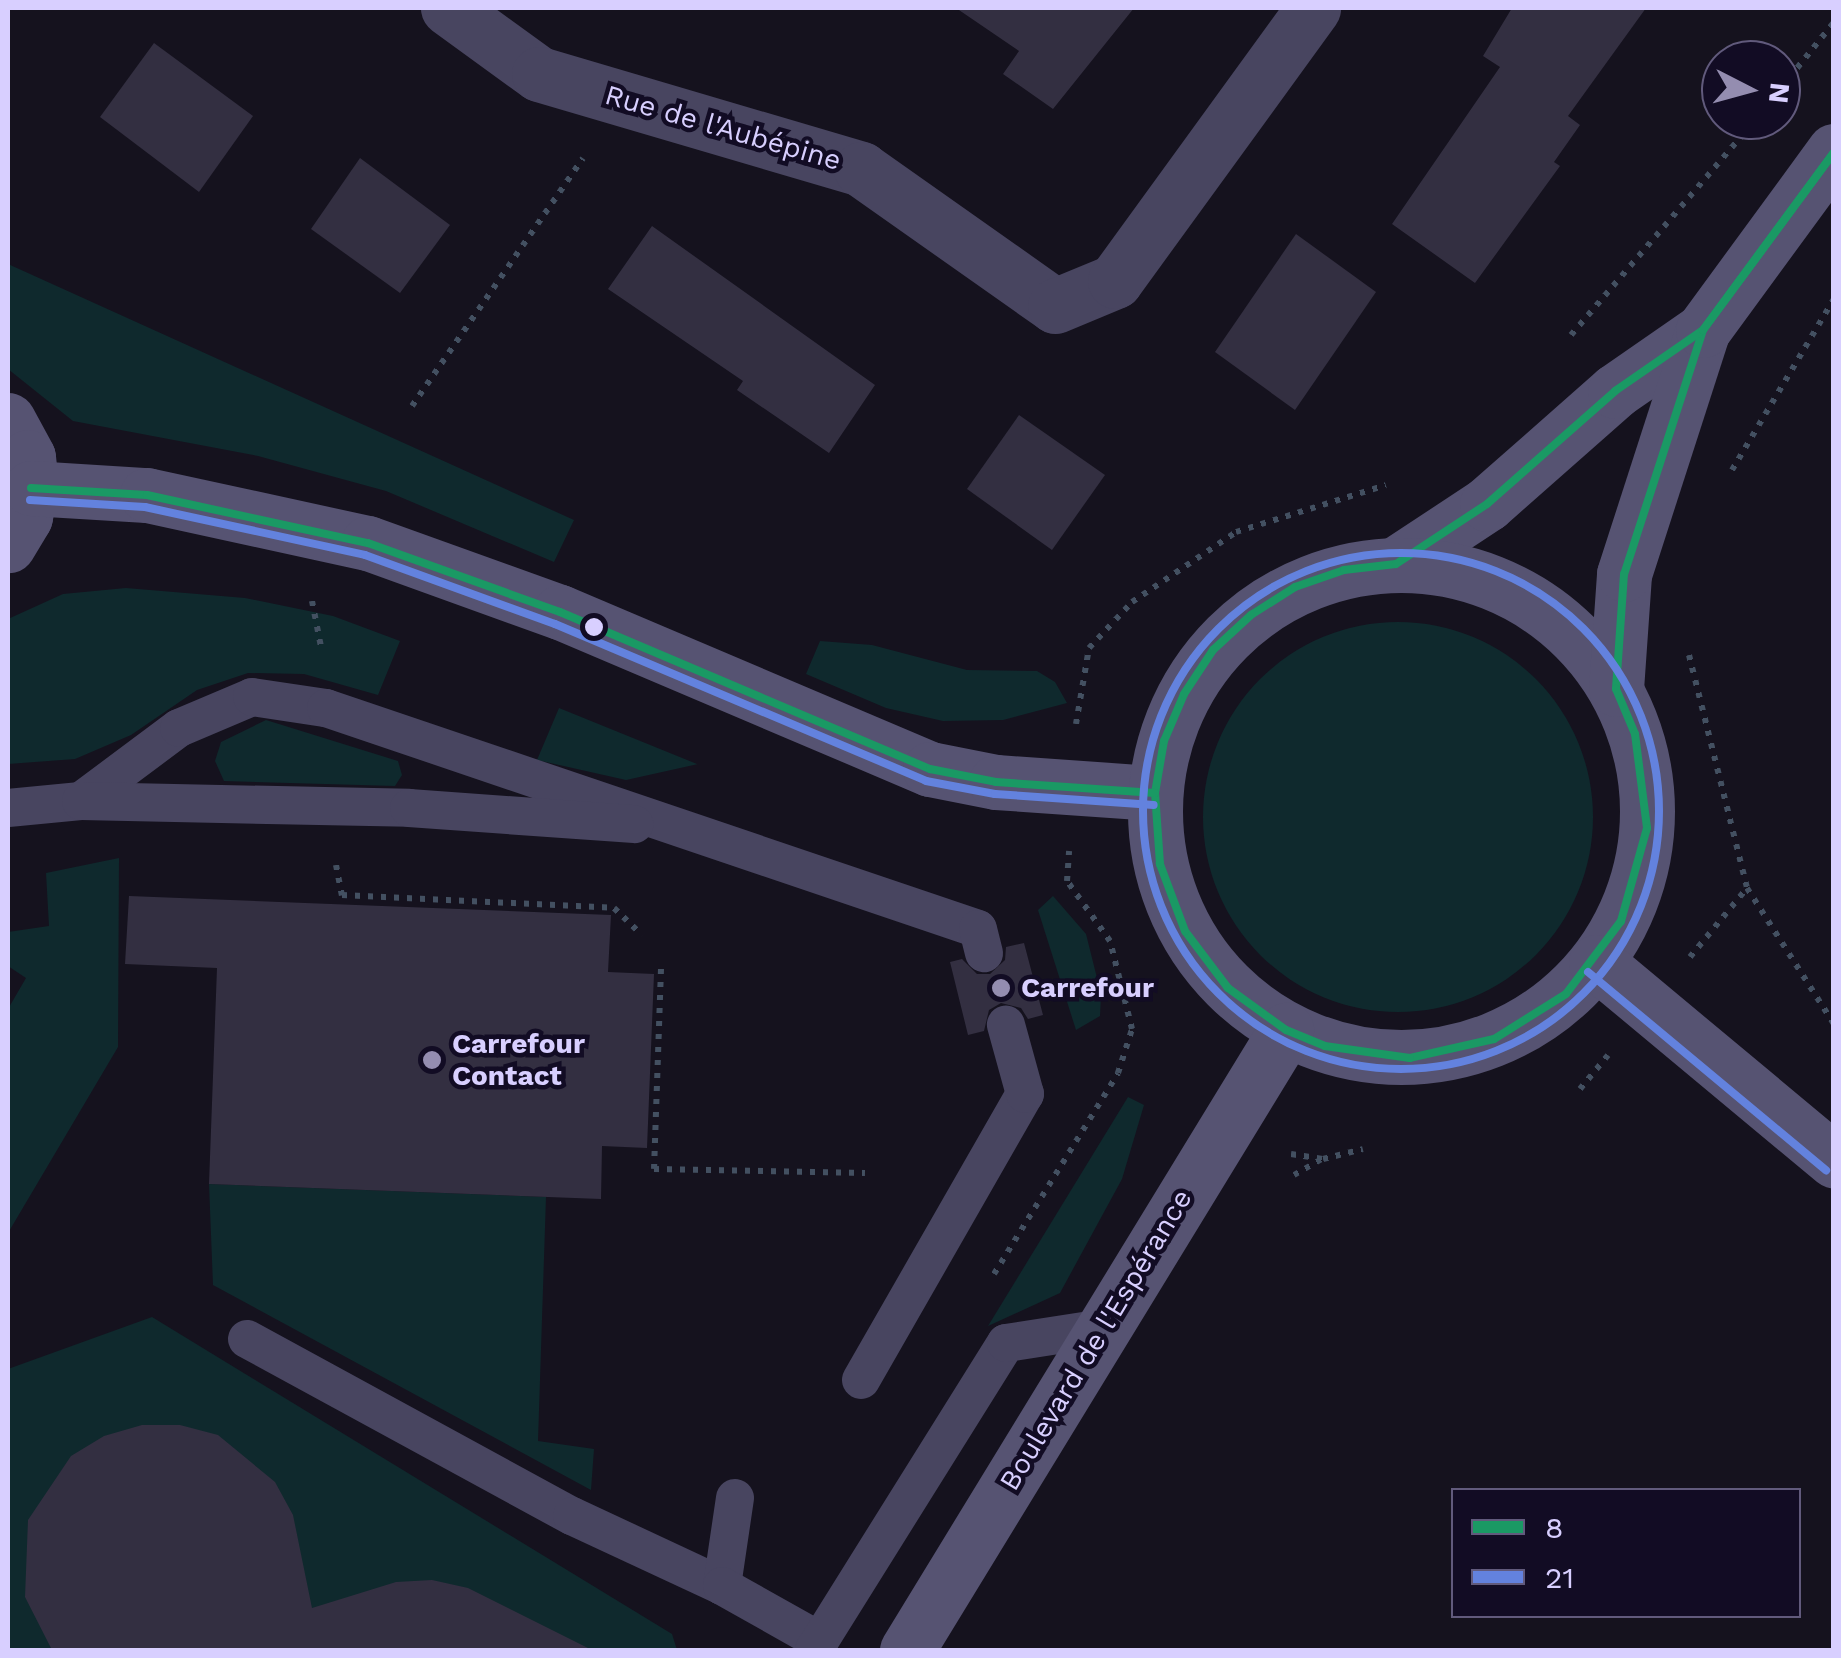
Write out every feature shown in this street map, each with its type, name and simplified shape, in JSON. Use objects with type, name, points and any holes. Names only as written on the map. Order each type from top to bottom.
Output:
[{"type":"street","name":"Rue de l'Aubépine","points":[[448,8],[540,74],[861,169],[1055,306],[1115,282],[1313,8]]},
{"type":"street","points":[[1616,689],[1624,574],[1704,330],[1834,151]]},
{"type":"street","points":[[1396,564],[1487,504],[1615,391],[1704,330]]},
{"type":"street","points":[[8,420],[28,458],[31,488],[25,517],[8,545]]},
{"type":"street","points":[[31,488],[147,494],[368,543],[560,612],[930,769],[996,782],[1155,793]]},
{"type":"street","points":[[1396,564],[1440,567],[1523,596],[1591,653],[1616,689],[1635,734],[1647,828],[1627,906],[1596,962],[1532,1020],[1453,1052],[1366,1056],[1286,1030],[1228,988],[1185,931],[1160,864],[1155,793],[1164,741],[1184,694],[1213,650],[1251,615],[1295,588],[1344,570],[1396,564]]},
{"type":"street","points":[[1596,962],[1834,1160]]},
{"type":"street","name":"Boulevard de l'Espérance","points":[[907,1650],[1286,1030]]},
{"type":"lane","points":[[81,801],[179,728],[252,697],[326,708],[691,828],[978,929],[984,953]]},
{"type":"lane","points":[[8,808],[81,801],[408,808],[691,828]]},
{"type":"lane","points":[[861,1380],[1024,1094],[1006,1025]]},
{"type":"lane","points":[[247,1338],[572,1516],[722,1586],[817,1646],[1006,1343],[1104,1328]]},
{"type":"lane","points":[[722,1586],[735,1498]]},
{"type":"path","points":[[1801,63],[1834,22]]},
{"type":"path","points":[[412,406],[623,99]]},
{"type":"path","points":[[1558,351],[1738,140]]},
{"type":"path","points":[[1794,362],[1834,299]]},
{"type":"path","points":[[1077,698],[1089,648],[1132,602],[1236,532],[1398,482]]},
{"type":"path","points":[[311,594],[323,660]]},
{"type":"path","points":[[1686,638],[1747,888],[1834,1024]]},
{"type":"path","points":[[325,809],[342,896],[614,908],[642,935]]},
{"type":"path","points":[[1067,881],[1110,941],[1132,1029],[1118,1074]]},
{"type":"path","points":[[1714,927],[1747,888]]},
{"type":"path","points":[[661,969],[654,1169],[865,1173]]},
{"type":"path","points":[[1294,1174],[1323,1159],[1363,1149]]},
{"type":"path","points":[[1290,1154],[1323,1159]]},
{"type":"green space","points":[[8,264],[574,520],[554,562],[386,491],[258,456],[73,421],[8,369]]},
{"type":"green space","points":[[126,588],[245,598],[333,616],[400,641],[378,695],[304,674],[248,673],[197,690],[131,735],[75,759],[8,764],[8,619],[63,594]]},
{"type":"green space","points":[[1398,622],[1436,626],[1473,637],[1506,655],[1536,679],[1560,709],[1578,742],[1589,779],[1593,817],[1589,855],[1578,892],[1560,925],[1536,955],[1506,979],[1473,997],[1436,1008],[1398,1012],[1360,1008],[1323,997],[1290,979],[1260,955],[1236,925],[1218,892],[1207,855],[1203,817],[1207,779],[1218,742],[1236,709],[1260,679],[1290,655],[1323,637],[1360,626]]},
{"type":"green space","points":[[820,641],[872,645],[967,670],[1037,671],[1055,682],[1067,703],[1003,720],[943,721],[886,708],[806,674]]},
{"type":"green space","points":[[559,708],[698,764],[626,780],[537,760]]},
{"type":"green space","points":[[266,720],[398,761],[402,775],[395,786],[224,781],[215,761],[221,742]]},
{"type":"green space","points":[[119,858],[118,1047],[8,1233],[8,1009],[26,978],[8,966],[8,932],[49,926],[46,873]]},
{"type":"green space","points":[[1053,896],[1086,934],[1101,994],[1100,1016],[1076,1030],[1038,910]]},
{"type":"green space","points":[[1128,1097],[1144,1105],[1122,1179],[1060,1293],[988,1326]]},
{"type":"green space","points":[[209,1184],[546,1197],[538,1441],[594,1449],[591,1490],[213,1285]]},
{"type":"green space","points":[[152,1317],[672,1634],[677,1650],[8,1650],[8,1369]]},
{"type":"building","points":[[956,8],[1134,8],[1053,109],[1003,74],[1019,51]]},
{"type":"building","points":[[1512,8],[1646,8],[1568,116],[1580,125],[1554,162],[1560,166],[1475,283],[1392,224],[1500,67],[1483,56]]},
{"type":"building","points":[[154,43],[253,116],[199,192],[100,117]]},
{"type":"building","points":[[360,158],[450,225],[400,293],[311,229]]},
{"type":"building","points":[[652,226],[875,385],[829,453],[737,390],[743,381],[608,289]]},
{"type":"building","points":[[1296,234],[1376,292],[1295,410],[1215,352]]},
{"type":"building","points":[[1019,415],[1105,475],[1052,550],[967,489]]},
{"type":"building","name":"Carrefour Contact","points":[[129,896],[611,915],[608,972],[654,974],[647,1148],[602,1146],[601,1199],[209,1184],[217,968],[125,964]]},
{"type":"building","points":[[1024,943],[1043,1015],[1028,1019],[1021,1008],[1001,1003],[989,1010],[984,1031],[968,1035],[950,962],[962,959],[977,974],[990,974],[1005,960],[1006,947]]},
{"type":"building","points":[[142,1425],[180,1425],[218,1435],[275,1482],[293,1515],[312,1608],[396,1582],[432,1580],[468,1588],[592,1650],[52,1650],[25,1597],[28,1520],[71,1456],[104,1436]]},
{"type":"transit line","name":"8","points":[[1703,330],[1834,152]]},
{"type":"transit line","name":"8","points":[[1703,330],[1834,152]]},
{"type":"transit line","name":"8","points":[[1703,330],[1624,574],[1616,689],[1635,734],[1647,828],[1621,921],[1566,994],[1494,1039],[1410,1058],[1325,1046],[1286,1030],[1228,988],[1185,931],[1160,864],[1155,793],[1164,741],[1184,694],[1213,650],[1251,615],[1295,587],[1344,570],[1396,564],[1487,504],[1615,391],[1703,330]]},
{"type":"transit line","name":"8","points":[[31,488],[147,495],[368,543],[560,612],[930,769],[996,782],[1155,793]]},
{"type":"transit line","name":"21","points":[[30,500],[145,507],[365,555],[555,624],[926,781],[995,794],[1154,805]]},
{"type":"transit line","name":"21","points":[[1401,553],[1451,558],[1500,572],[1545,596],[1584,628],[1616,667],[1640,712],[1654,761],[1659,811],[1654,861],[1640,910],[1616,955],[1584,994],[1545,1026],[1500,1050],[1451,1064],[1401,1069],[1351,1064],[1302,1050],[1257,1026],[1218,994],[1186,955],[1162,910],[1148,861],[1143,811],[1148,761],[1162,712],[1186,667],[1218,628],[1257,596],[1302,572],[1351,558],[1401,553]]},
{"type":"transit line","name":"21","points":[[1588,972],[1826,1170]]},
{"type":"place","name":"Carrefour","points":[[1001,988]]},
{"type":"place","name":"Carrefour Contact","points":[[432,1060]]}]
